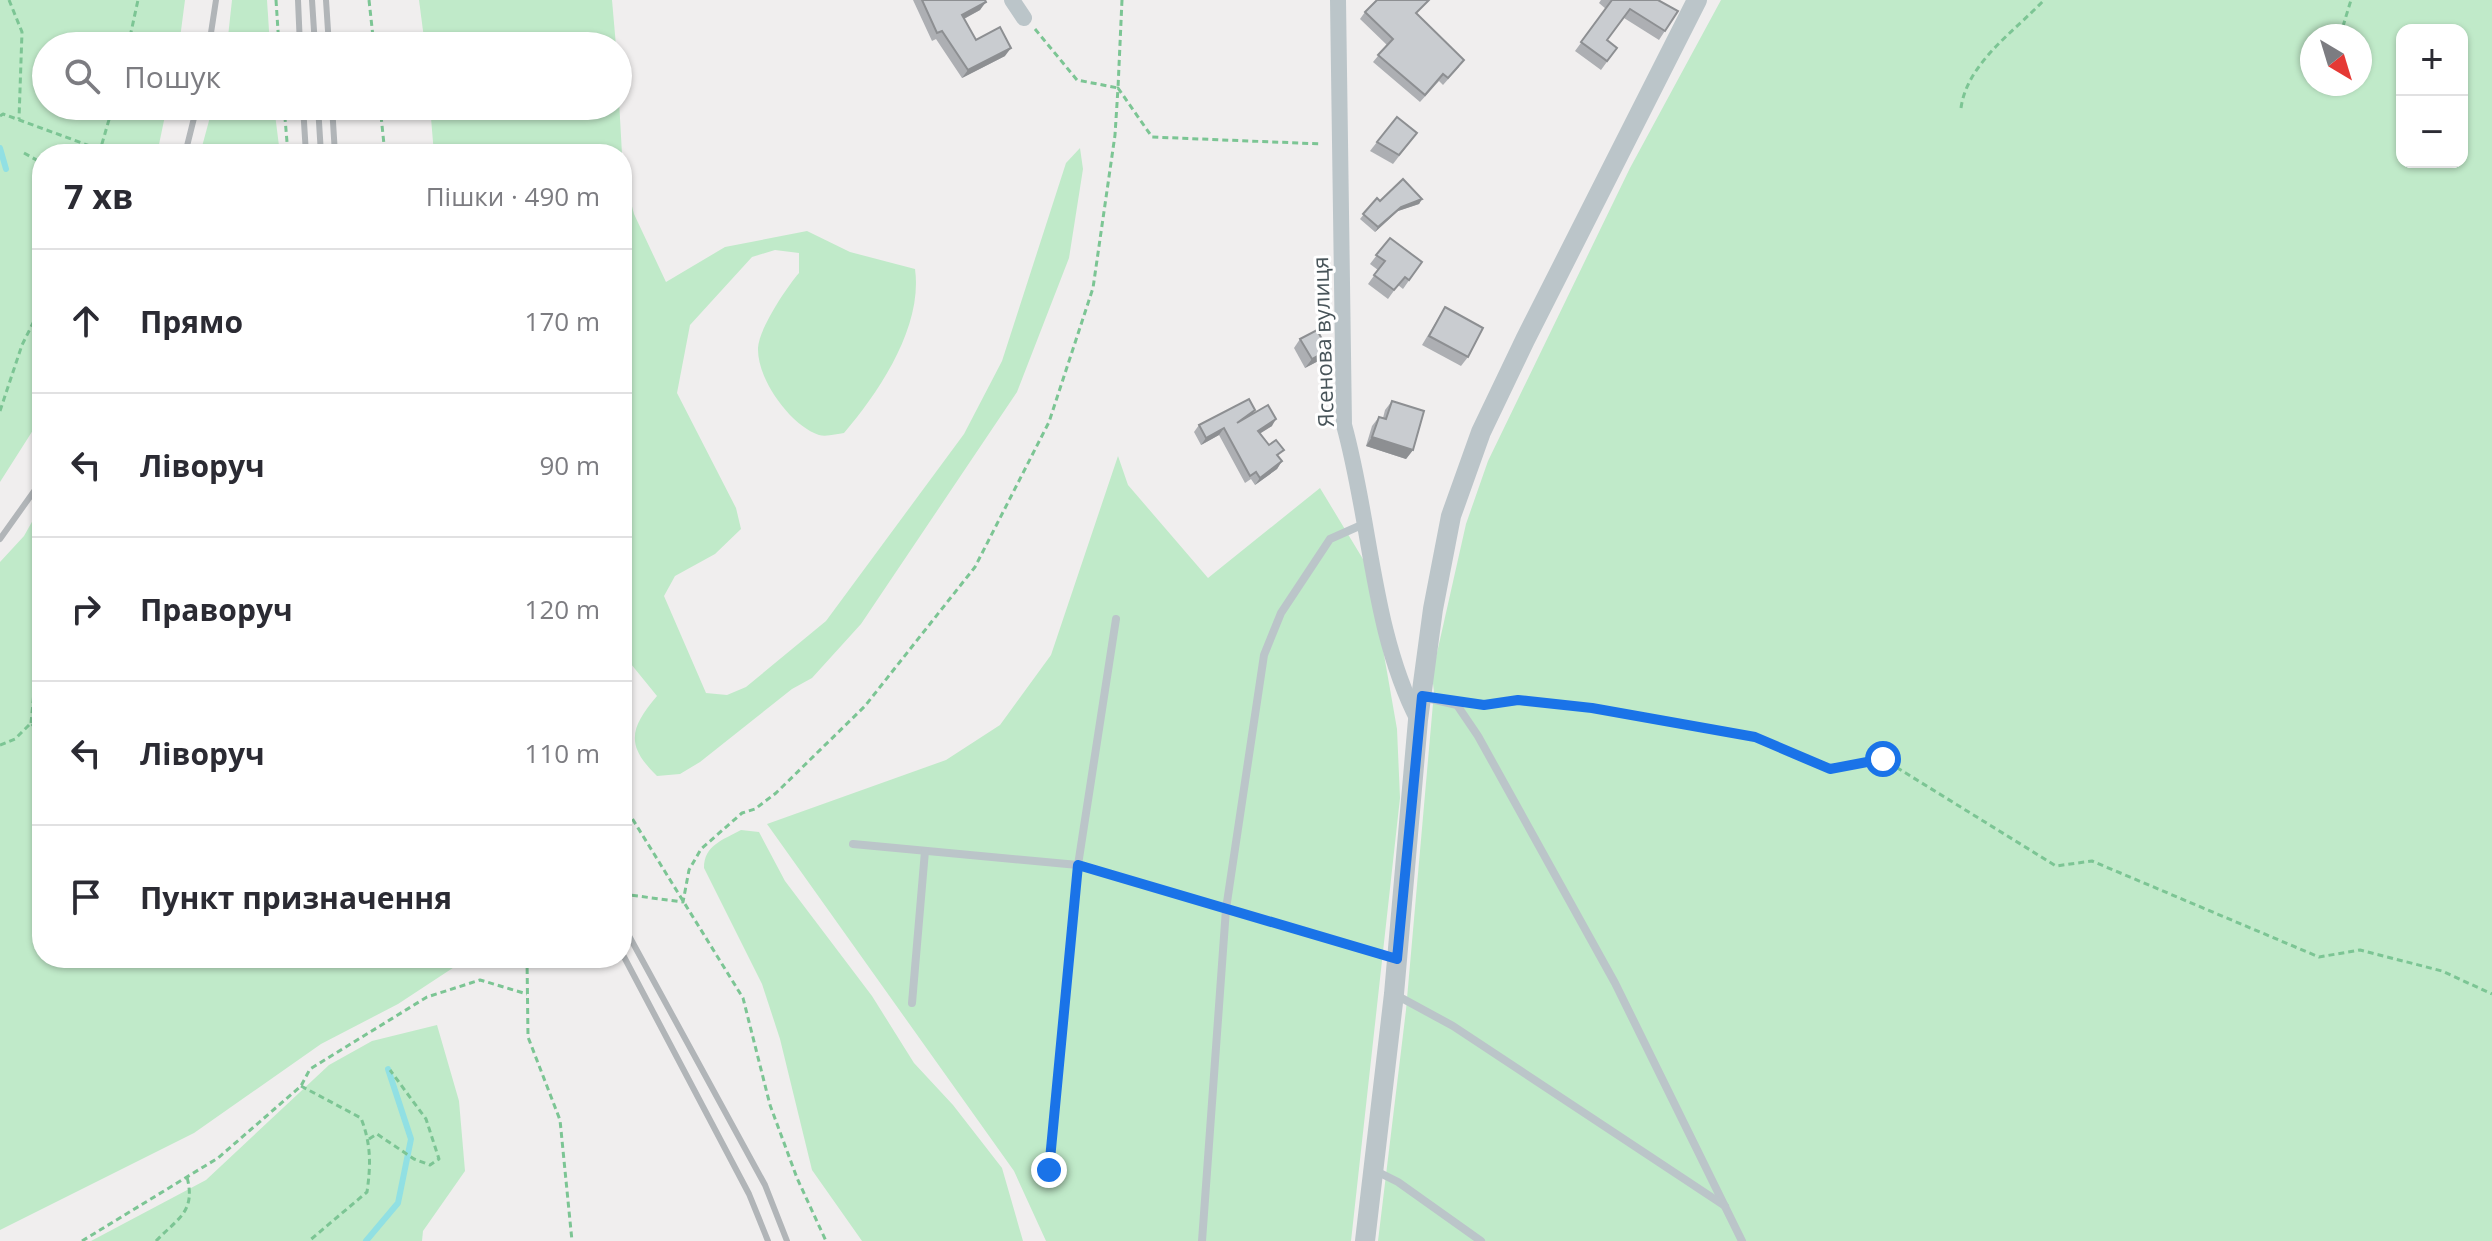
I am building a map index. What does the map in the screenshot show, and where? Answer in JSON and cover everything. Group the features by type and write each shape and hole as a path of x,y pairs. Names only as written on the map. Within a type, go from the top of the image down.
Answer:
{"street":[{"path":"1012,0 1024,18"},
{"name":"Ясенова вулиця","path":"1338,0 1337,145 1344,425 1400,684 1418,720"},
{"path":"1365,1241 1394,994 1418,720 1451,516 1481,432 1585,215 1697,0"}],"lane":[{"path":"1202,1241 1226,909 1264,655 1281,613 1330,539 1366,522"},
{"path":"1049,1170 1078,865 1116,619"},
{"path":"1422,696 1457,705 1478,736 1615,983 1742,1241"},
{"path":"853,844 1078,865 1397,959"},
{"path":"912,1003 925,851"},
{"path":"1394,994 1453,1026 1725,1206"},
{"path":"1372,1169 1398,1182 1481,1241"}],"path":[{"path":"9,0 22,32 19,119"},
{"path":"131,32 138,0"},
{"path":"276,0 278,32"},
{"path":"369,0 372,32"},
{"path":"683,902 689,870 701,849 742,813 755,809 776,793 865,706 975,567 1049,422 1093,288 1118,88 1122,0"},
{"path":"1961,108 1964,89 1980,68 2044,0"},
{"path":"2344,24 2351,0"},
{"path":"1024,18 1077,80 1118,88 1152,137 1337,145"},
{"path":"0,116 3,114 19,119 80,144"},
{"path":"102,144 109,120"},
{"path":"285,120 287,144"},
{"path":"381,120 384,144"},
{"path":"24,153 32,157"},
{"path":"0,411 17,359 32,327"},
{"path":"1445,701 1453,698 1484,705 1518,700 1592,708 1755,737 1830,769 1883,759 2056,866 2092,861 2319,957 2360,950 2442,971 2492,994"},
{"path":"0,745 15,739 31,723 32,713"},
{"path":"632,818 743,998 770,1105 797,1178 826,1241"},
{"path":"632,895 683,902"},
{"path":"527,968 528,1037 560,1120 572,1241"},
{"path":"82,1241 218,1158 301,1086 310,1069 427,997 480,980 527,994"},
{"path":"369,1139 377,1134 414,1159 430,1165 439,1159 426,1119 390,1070"},
{"path":"301,1086 361,1118 369,1139 371,1164 367,1192 309,1241"},
{"path":"156,1241 187,1210 192,1196 187,1177"}],"green space":[{"path":"0,0 185,0 181,32 32,32 32,120 164,120 159,144 32,144 32,432 0,482"},
{"path":"232,0 267,0 269,32 229,32"},
{"path":"419,0 612,0 615,32 423,32"},
{"path":"1721,0 2492,0 2492,1241 1378,1241 1406,1010 1434,692 1432,675 1466,524 1488,461 1630,168"},
{"path":"209,120 276,120 279,144 203,144"},
{"path":"431,120 620,120 621,144 433,144"},
{"path":"1080,148 1083,169 1069,258 1017,392 861,624 812,678 792,689 700,762 680,774 657,776 636,746 637,727 657,696 632,665 632,206 666,282 725,247 807,231 850,252 915,269 916,291 906,335 884,378 844,433 819,435 797,422 769,387 759,360 758,348 763,330 799,273 799,253 775,250 752,257 690,325 677,393 736,508 741,529 715,554 675,576 664,596 706,693 727,695 746,687 826,621 964,434 1002,361 1066,163"},
{"path":"1118,456 1128,485 1208,578 1320,488 1369,569 1397,729 1400,798 1351,1241 1046,1241 1014,1171 767,824 946,760 1000,725 1051,655"},
{"path":"32,522 32,968 453,968 398,1004 321,1044 194,1133 0,1230 0,562 24,536"},
{"path":"741,830 759,832 785,881 872,996 914,1063 953,1105 1002,1168 1023,1241 862,1241 812,1170 780,1039 762,984 704,868 711,849"},
{"path":"437,1025 459,1101 465,1171 423,1231 422,1241 91,1241 206,1180 329,1065 372,1041"}],"building":[{"path":"922,0 985,0 962,15 976,40 1000,27 1011,48 968,70 942,31 937,33"},
{"path":"1377,0 1429,0 1416,13 1464,60 1448,78 1443,74 1425,95 1378,55 1393,39 1365,12"},
{"path":"1612,0 1658,0 1678,11 1665,31 1630,9 1607,40 1617,48 1607,61 1581,42"},
{"path":"1397,117 1417,133 1399,155 1377,142"},
{"path":"1403,179 1422,199 1401,207 1378,227 1363,214 1377,198 1380,201"},
{"path":"1390,238 1422,262 1409,280 1405,277 1394,290 1374,275 1385,261 1376,255"},
{"path":"1445,307 1483,328 1468,357 1429,336"},
{"path":"1317,330 1328,350 1312,359 1300,339"},
{"path":"1249,399 1255,410 1237,423 1268,405 1276,419 1258,431 1269,445 1276,440 1284,450 1277,455 1282,461 1260,478 1256,472 1250,476 1224,428 1206,438 1199,425"},
{"path":"1392,401 1424,411 1413,450 1372,437 1379,417 1386,419"}],"waterway":[{"path":"0,148 6,169"},
{"path":"366,1241 398,1203 411,1139 388,1069"}],"railway":[{"path":"211,32 216,0"},
{"path":"298,0 299,32"},
{"path":"312,0 314,32"},
{"path":"326,0 328,32"},
{"path":"188,144 194,120"},
{"path":"304,120 305,144"},
{"path":"319,120 320,144"},
{"path":"333,120 334,144"},
{"path":"0,539 32,494"},
{"path":"632,941 765,1185 787,1241"},
{"path":"630,968 749,1194 768,1241"}],"route":[{"path":"1049,1170 1078,865 1397,959 1422,696 1445,701 1453,698 1484,705 1518,700 1592,708 1755,737 1830,769 1883,759"}]}
